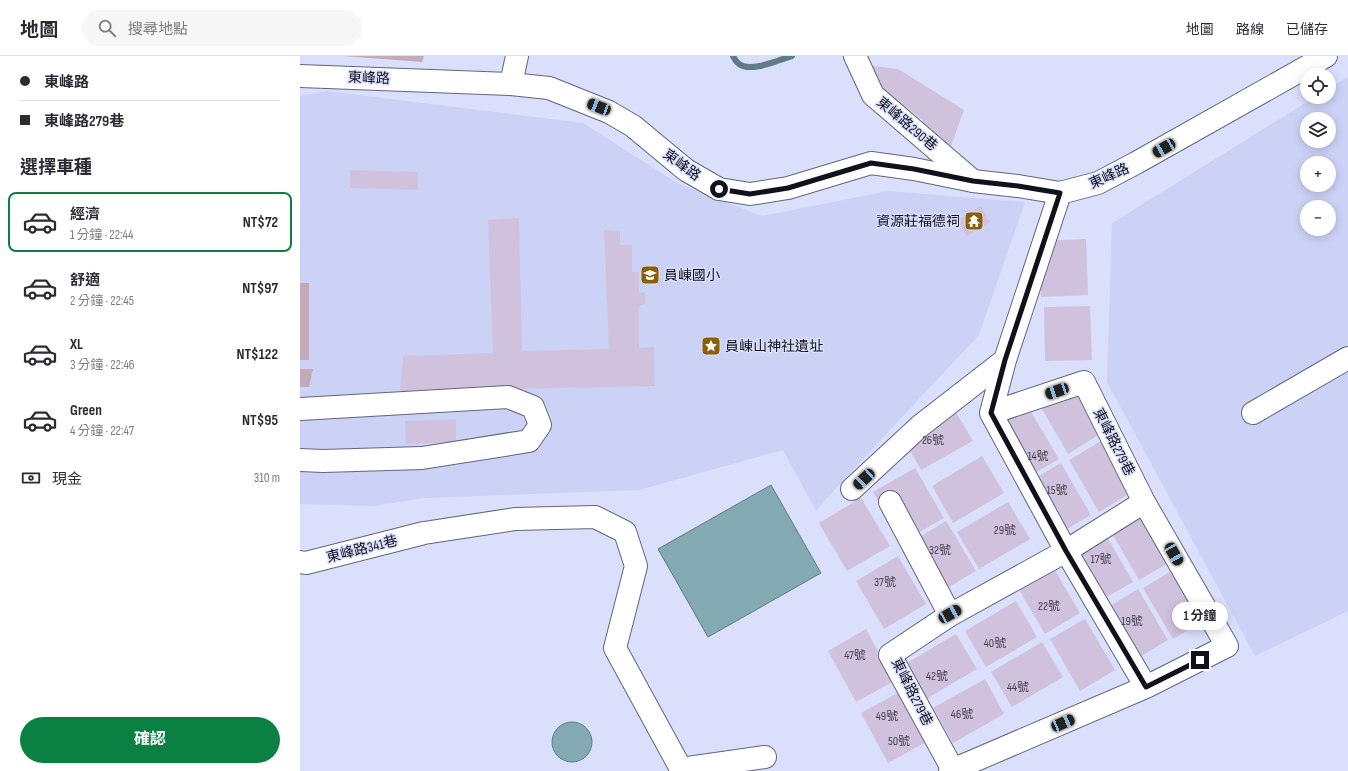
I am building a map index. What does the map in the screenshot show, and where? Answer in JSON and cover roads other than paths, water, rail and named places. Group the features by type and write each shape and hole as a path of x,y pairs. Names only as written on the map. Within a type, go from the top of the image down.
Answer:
{"main road":[{"path":"511,84 517,56"},
{"name":"東峰路290巷","path":"855,56 873,95 973,181"},
{"name":"東峰路","path":"300,76 511,84 549,88 610,112 633,126 686,170 719,189 750,194 788,188 871,163 914,169 973,181 1060,193 1098,183 1326,56"},
{"path":"1060,193 1005,360 991,413 1066,551 1146,687"},
{"path":"1253,413 1348,358"},
{"path":"852,489 920,426 1005,360"},
{"name":"東峰路279巷","path":"991,413 1084,382 1144,502 1227,646 1146,687 952,770 890,654 950,614 1066,551 1144,502"},
{"path":"300,409 508,397 533,407 540,425 529,441 422,458 323,461 300,460"},
{"path":"890,502 950,614"},
{"name":"東峰路341巷","path":"300,562 306,563 424,533 515,519 595,517 625,532 636,566 615,648 682,769 764,757"}],"waterway":[{"path":"733,56 739,64 750,67 765,65 792,56"}],"place":[{"name":"資源莊福德祠","path":"974,221"},
{"name":"員崠國小","path":"650,275"},
{"name":"員崠山神社遺址","path":"711,346"}]}
